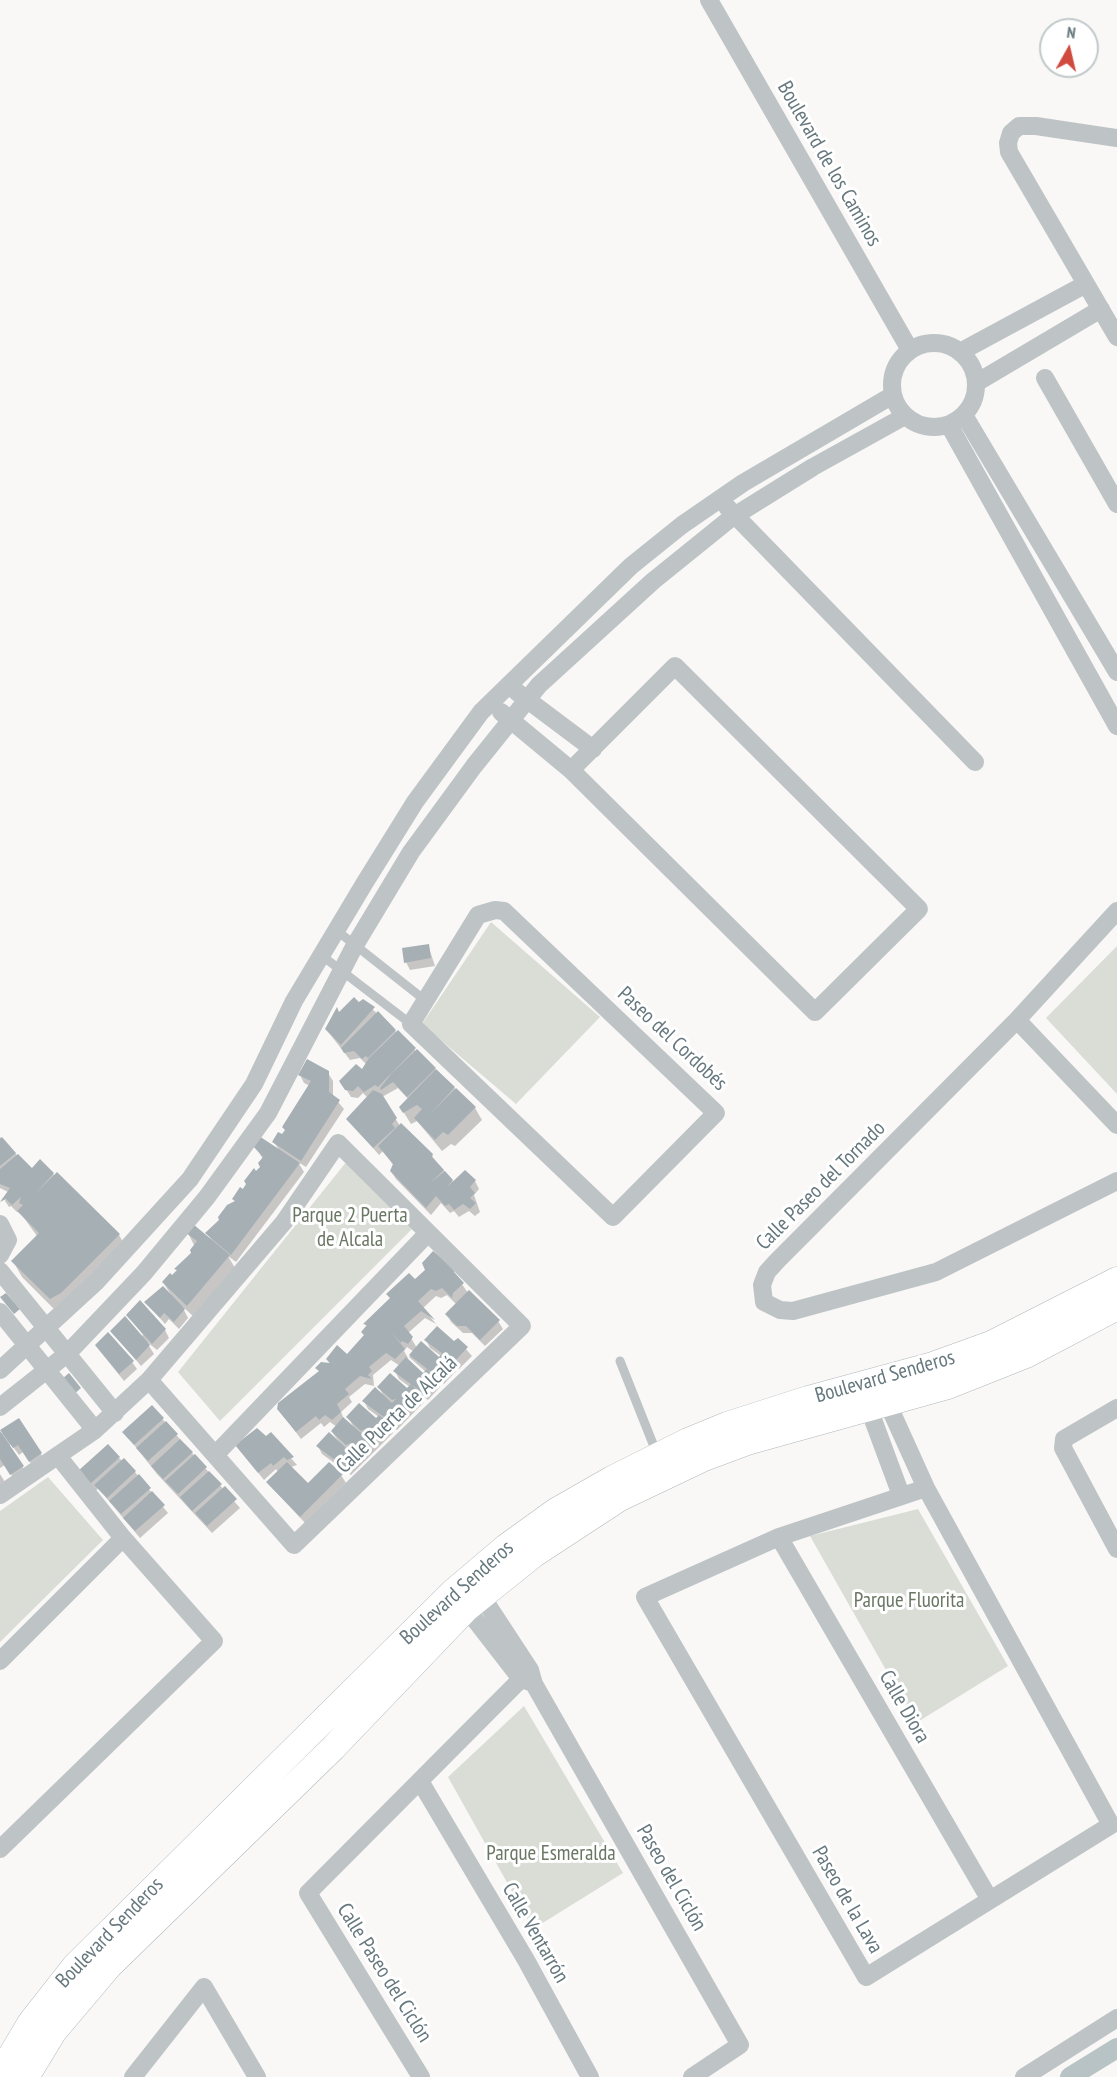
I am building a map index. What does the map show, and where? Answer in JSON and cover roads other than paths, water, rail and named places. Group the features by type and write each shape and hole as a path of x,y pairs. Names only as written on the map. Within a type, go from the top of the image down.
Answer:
{"main road":[{"name":"Boulevard Senderos","path":"874,1395 933,1365 991,1344 1117,1280"},
{"name":"Boulevard Senderos","path":"26,2077 54,2031 154,1906 467,1593 512,1557 556,1511 662,1465 726,1425 808,1399 874,1395 948,1386 1026,1355 1117,1307"},
{"name":"Boulevard Senderos","path":"0,2074 51,1995 75,1966 154,1906"}],"street":[{"name":"Boulevard de los Caminos","path":"709,0 910,350"},
{"path":"1117,138 1036,126 1018,126 1011,133 1008,143 1009,152 1117,337"},
{"path":"960,352 1086,284"},
{"path":"976,383 1101,309"},
{"path":"1011,325 1027,353"},
{"path":"927,343 945,344 960,352 972,366 976,383 974,400 957,420 928,428 909,420 896,405 893,395 891,385 896,365 910,350 927,343"},
{"path":"1045,378 1111,478 1117,504"},
{"path":"0,1370 98,1281 190,1179 254,1084 294,1001 415,802 490,703 631,566 720,499 893,395"},
{"path":"0,1407 67,1354 144,1273 179,1231 268,1113 355,945 411,852 510,719 527,700 570,655 653,581 735,516 813,467 905,416"},
{"path":"957,420 1117,672"},
{"path":"957,420 1117,726"},
{"path":"720,499 975,762"},
{"path":"490,703 571,770 815,1012 919,909 675,666 571,770"},
{"path":"507,685 593,749"},
{"name":"Calle Paseo del Tornado","path":"1117,910 1017,1020 767,1272 762,1284 764,1302 780,1310 793,1311 936,1272 1117,1181"},
{"name":"Paseo del Cordobés","path":"486,911 504,912 716,1113 613,1217 411,1024 478,915 486,911"},
{"path":"1017,1020 1117,1125"},
{"name":"Calle Puerta de Alcalá","path":"0,1495 95,1430 149,1380 284,1222 338,1143 522,1326 294,1545 149,1380"},
{"path":"0,1224 8,1240 0,1255"},
{"path":"215,1455 429,1233"},
{"path":"0,1271 115,1413"},
{"path":"0,1312 95,1430"},
{"path":"874,1395 901,1495"},
{"name":"Paseo de la Lava","path":"874,1395 926,1488 1111,1825 866,1977 645,1597 779,1537 926,1488"},
{"path":"1117,1408 1064,1439 1063,1448 1117,1549"},
{"path":"0,1849 214,1641 123,1538 58,1456"},
{"name":"Calle Diora","path":"779,1537 990,1900"},
{"path":"0,1662 123,1538"},
{"name":"Paseo del Ciclón","path":"467,1593 529,1678 740,2045 692,2077"},
{"path":"420,1781 529,1678"},
{"name":"Calle Paseo del Ciclón","path":"420,1781 308,1893 421,2077"},
{"name":"Calle Ventarrón","path":"420,1781 526,1960 590,2077"},
{"path":"133,2077 204,1988 257,2077"},
{"path":"1024,2077 1117,2018"}],"lane":[{"path":"336,930 426,1001"},
{"path":"321,955 411,1024"},
{"path":"620,1361 662,1465"}],"waterway":[{"path":"1070,2077 1117,2048"}],"park label":[{"name":"Parque 2 Puerta de Alcala","path":"350,1228"},
{"name":"Parque Fluorita","path":"909,1601"},
{"name":"Parque Esmeralda","path":"551,1854"}]}
